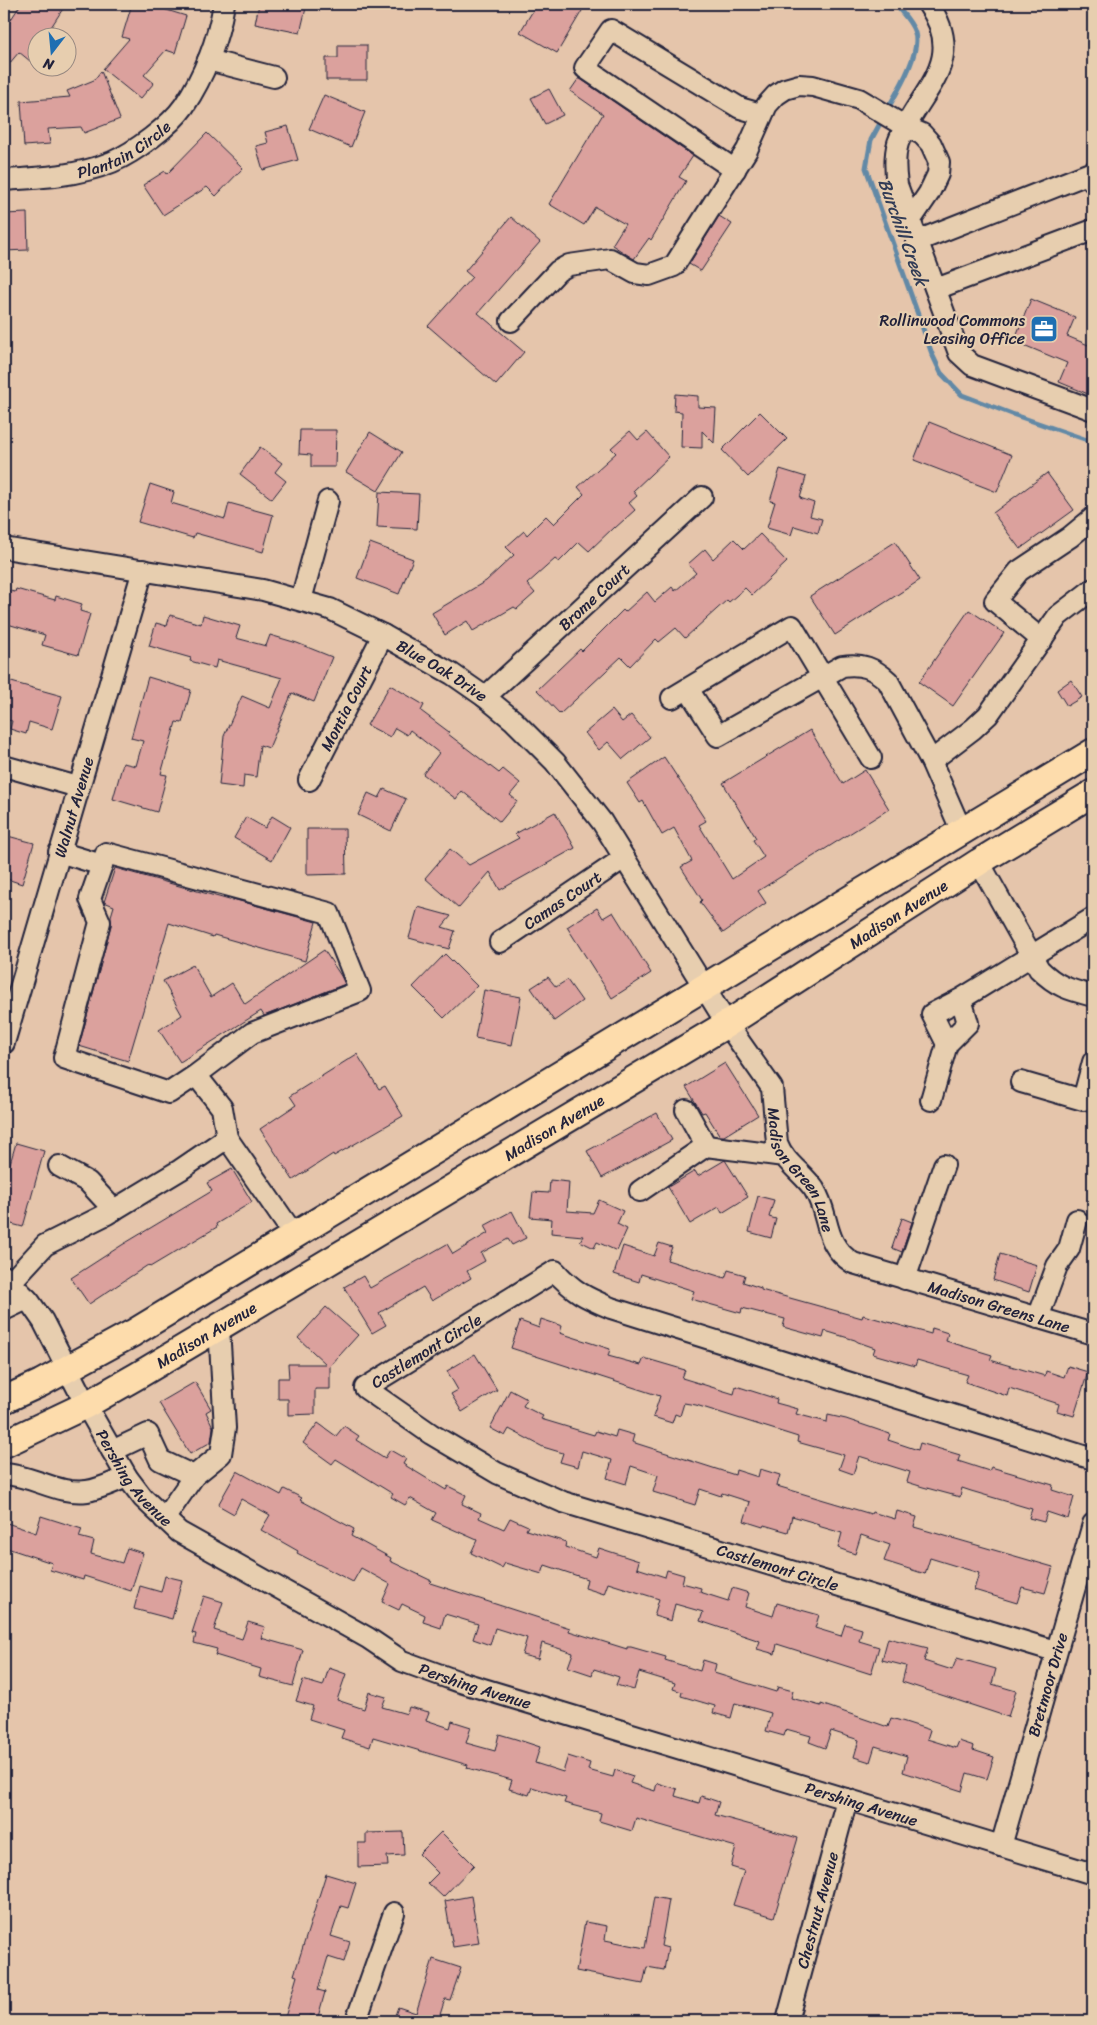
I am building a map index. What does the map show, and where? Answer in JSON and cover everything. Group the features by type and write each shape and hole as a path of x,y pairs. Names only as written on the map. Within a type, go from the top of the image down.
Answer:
{"main road":[{"path":"4,1400 133,1333 1093,752"},
{"name":"Madison Avenue","path":"4,1444 86,1405 727,1024 978,862 1093,793"}],"street":[{"name":"Plantain Circle","path":"4,180 63,176 112,162 140,145 162,128 183,107 208,60 224,4"},
{"path":"928,4 935,14 941,31 942,60 936,78 900,124 894,166 897,185 959,353 972,365 1093,410"},
{"path":"735,170 585,68 611,30 740,108 761,114"},
{"path":"208,60 274,77"},
{"path":"511,321 558,271 569,265 610,259 635,273 649,274 674,266 747,150 761,114 776,95 785,89 813,86 859,98 900,124 922,134 936,152 939,162 938,174 930,192 910,221"},
{"path":"918,241 1090,173 1093,182"},
{"path":"936,289 1093,230"},
{"name":"Brome Court","path":"485,697 702,497"},
{"path":"301,600 328,501"},
{"path":"1042,640 995,601 1019,571 1070,537 1093,518"},
{"name":"Blue Oak Drive","path":"4,548 263,590 301,600 330,609 383,635 452,674 485,697 513,720 555,762 602,822 727,1024"},
{"name":"Walnut Avenue","path":"4,1043 142,570"},
{"path":"931,762 988,715 1058,616 1093,589"},
{"path":"871,758 822,676 792,626 680,694 718,736 822,676 842,666 866,666 878,672 888,681 931,762 962,832"},
{"name":"Montia Court","path":"309,780 383,635"},
{"path":"4,766 78,787"},
{"path":"59,852 102,865"},
{"path":"106,853 329,914 360,991 252,1033 196,1075 169,1093 64,1058 100,922 90,899 106,853"},
{"name":"Camas Court","path":"500,942 624,858"},
{"path":"978,862 1039,970 1051,981 1065,989 1093,996"},
{"path":"947,1044 932,1014 961,999 1093,918"},
{"path":"931,1100 947,1044 968,1023 961,999"},
{"name":"Madison Green Lane","path":"727,1024 772,1088 777,1143 784,1156 805,1176 815,1191 824,1211 830,1237 843,1257 853,1263 905,1279"},
{"path":"1021,1082 1083,1100 1093,1062"},
{"path":"196,1075 222,1108 227,1138 294,1235"},
{"path":"686,1110 706,1146"},
{"path":"7,1279 45,1245 114,1210 180,1170 227,1138"},
{"path":"640,1192 706,1146 784,1156"},
{"path":"905,1279 944,1165"},
{"path":"59,1166 88,1182 114,1210"},
{"path":"1038,1318 1057,1266 1069,1249 1078,1220"},
{"name":"Castlemont Circle","path":"1055,1651 563,1502 497,1473 431,1434 365,1388 555,1271 570,1287 585,1297 610,1308 1093,1459"},
{"name":"Pershing Avenue","path":"7,1279 27,1299 43,1321 86,1405 127,1477 143,1498 164,1519 179,1532 368,1638 402,1660 457,1681 1093,1874"},
{"name":"Madison Greens Lane","path":"905,1279 1093,1334"},
{"path":"4,1310 27,1299"},
{"path":"164,1519 194,1476 221,1454 225,1428 219,1327"},
{"path":"112,1451 148,1434 160,1460 194,1476"},
{"path":"4,1474 60,1488 82,1491 93,1490 127,1477"},
{"name":"Bretmoor Drive","path":"1001,1846 1055,1651 1093,1524"},
{"name":"Chestnut Avenue","path":"787,2021 847,1799"},
{"path":"356,2021 394,1913"}],"building":[{"path":"21,4 66,4 50,28 28,28 28,59 19,52 4,70 4,30"},
{"path":"132,4 147,4 186,16 175,53 166,50 144,75 154,83 140,99 103,69 129,39 122,37"},
{"path":"259,4 294,4 293,6 306,8 300,33 255,24"},
{"path":"537,4 586,4 557,53 520,32"},
{"path":"338,45 367,45 367,80 326,80 326,58 338,58"},
{"path":"101,71 120,119 84,133 81,127 48,129 50,144 24,146 21,101 70,97 67,91 94,80"},
{"path":"579,78 693,156 679,177 686,181 651,240 649,238 634,259 612,245 625,224 595,207 584,225 549,204 603,114 570,91"},
{"path":"549,89 563,115 545,124 531,98"},
{"path":"324,95 365,112 351,147 309,129"},
{"path":"288,126 298,160 263,170 256,146 268,143 265,132"},
{"path":"207,133 243,168 216,196 207,187 163,215 143,185 165,171 167,174"},
{"path":"27,213 28,250 4,251 4,214"},
{"path":"719,216 732,224 701,271 689,264"},
{"path":"511,217 540,242 478,313 524,352 496,385 428,326 472,277 465,271"},
{"path":"1031,299 1075,317 1067,336 1093,347 1093,396 1059,382 1067,363 1014,341"},
{"path":"675,394 698,396 698,407 716,408 714,443 702,431 702,448 681,447 682,412 674,411"},
{"path":"760,412 787,439 748,477 722,450"},
{"path":"929,422 1012,455 997,492 914,460"},
{"path":"300,430 336,430 335,467 311,467 311,455 299,454"},
{"path":"630,431 638,440 647,432 669,457 633,491 637,496 629,503 635,510 589,551 579,542 559,562 555,559 527,584 535,593 517,609 514,607 473,631 467,621 445,635 432,613 486,581 514,555 506,547 524,531 527,535 546,516 554,524 584,494 578,487 616,453 611,448"},
{"path":"370,432 402,452 378,491 346,472"},
{"path":"260,447 282,463 275,472 286,481 272,499 240,474"},
{"path":"780,469 806,477 800,498 814,503 810,516 822,519 818,533 794,526 791,535 767,528 775,502 770,501"},
{"path":"1047,473 1074,510 1020,549 993,513"},
{"path":"150,484 174,492 171,503 225,519 229,503 273,515 263,552 195,533 193,538 138,522"},
{"path":"379,492 419,494 417,529 377,527"},
{"path":"760,534 787,562 752,595 745,588 729,602 727,600 685,638 676,628 659,642 656,639 630,666 621,657 560,714 537,690 580,649 582,651 623,610 625,612 647,592 655,602 672,587 675,591 696,573 688,564 705,549 713,559 734,539 744,549"},
{"path":"895,542 920,580 835,635 810,596"},
{"path":"370,543 413,559 399,594 357,578"},
{"path":"16,589 55,600 56,596 82,604 80,611 90,614 78,655 42,645 45,635 4,623 4,590 15,592"},
{"path":"969,610 1004,633 953,706 919,682"},
{"path":"170,615 201,624 203,615 240,626 236,638 266,646 270,635 332,657 314,702 292,693 269,748 260,745 256,777 244,775 243,788 219,785 224,736 242,696 270,708 282,678 217,660 215,668 190,661 191,658 149,646 156,623 167,626"},
{"path":"148,677 191,690 182,723 176,722 161,774 167,775 157,812 113,799 123,763 136,766 143,741 131,738"},
{"path":"4,680 62,696 52,729 29,722 26,734 10,729 12,721 4,719"},
{"path":"1071,680 1082,697 1067,706 1057,690"},
{"path":"390,685 424,705 421,711 499,773 503,769 520,783 510,795 517,801 500,822 462,791 456,799 423,774 439,753 410,730 407,735 395,728 390,737 367,725"},
{"path":"612,710 622,722 631,715 650,737 623,759 608,742 599,750 585,733"},
{"path":"810,730 843,784 865,770 889,809 758,891 766,903 723,933 700,902 702,900 681,867 692,861 674,828 662,835 643,801 640,803 627,783 664,757 706,821 699,825 732,879 764,857 753,840 756,838 723,783"},
{"path":"384,789 406,799 391,831 358,815 368,793 379,798"},
{"path":"555,812 575,848 500,890 490,872 459,908 425,878 450,849 469,865 519,838 515,834"},
{"path":"272,816 290,827 272,860 234,838 246,817 265,828"},
{"path":"307,829 345,829 346,874 307,875"},
{"path":"4,835 34,843 22,884 4,878"},
{"path":"115,868 316,922 305,961 214,935 213,937 169,923 128,1061 79,1046 111,925 114,906 104,902"},
{"path":"418,907 451,916 442,927 455,931 449,949 409,938"},
{"path":"597,908 603,918 613,912 651,973 612,998 567,927"},
{"path":"324,950 345,984 264,1016 261,1011 180,1062 159,1030 182,1015 163,981 193,965 211,997 232,983 245,1004"},
{"path":"445,954 477,986 444,1018 413,987"},
{"path":"548,977 556,987 567,980 582,1001 554,1021 531,988"},
{"path":"484,990 521,997 512,1045 475,1038"},
{"path":"357,1054 379,1089 385,1086 403,1116 334,1156 333,1154 293,1180 260,1129 296,1105 290,1096"},
{"path":"725,1063 758,1115 724,1136 720,1136 705,1112 702,1113 686,1087"},
{"path":"657,1113 672,1140 602,1178 587,1151"},
{"path":"16,1143 44,1151 23,1227 4,1222 4,1184"},
{"path":"725,1160 748,1197 722,1213 719,1207 690,1224 668,1187 695,1171 698,1176"},
{"path":"232,1169 252,1202 216,1224 217,1227 150,1267 148,1265 89,1304 71,1278 212,1191 207,1183"},
{"path":"550,1180 569,1182 567,1211 593,1213 599,1200 623,1211 617,1224 627,1229 617,1251 597,1242 594,1248 580,1241 583,1236 551,1233 552,1219 530,1217 533,1192 549,1193"},
{"path":"758,1196 774,1200 769,1217 776,1219 771,1238 749,1232"},
{"path":"512,1211 526,1238 512,1245 508,1239 481,1253 485,1261 467,1271 471,1278 432,1301 423,1287 379,1313 386,1325 372,1333 344,1287 363,1276 370,1288 447,1244 453,1254 488,1233 484,1226"},
{"path":"902,1218 912,1222 902,1252 892,1248"},
{"path":"659,1243 672,1247 667,1260 725,1278 728,1270 745,1275 743,1282 761,1288 761,1290 862,1318 863,1315 931,1334 932,1328 948,1333 946,1341 992,1355 990,1360 1045,1376 1046,1371 1064,1377 1068,1366 1088,1372 1074,1416 1057,1411 1059,1404 1009,1388 1007,1396 965,1382 968,1375 917,1360 915,1366 873,1354 875,1348 855,1340 825,1331 823,1338 783,1327 785,1319 742,1308 741,1313 691,1299 694,1291 641,1274 639,1282 614,1274 623,1246 654,1256"},
{"path":"1000,1254 1037,1265 1029,1292 993,1280"},
{"path":"326,1307 358,1335 330,1366 330,1389 315,1389 315,1414 288,1415 288,1399 278,1399 278,1378 289,1378 288,1364 326,1364 298,1338"},
{"path":"541,1319 562,1326 560,1333 610,1349 608,1356 641,1365 644,1358 685,1370 682,1378 734,1394 736,1386 777,1399 776,1403 798,1409 796,1414 827,1422 828,1415 846,1419 890,1434 888,1440 918,1450 920,1443 960,1455 958,1461 989,1471 991,1467 1053,1485 1052,1490 1074,1497 1068,1519 1047,1512 1044,1522 1029,1518 1032,1509 962,1488 960,1497 923,1487 907,1482 910,1472 859,1456 853,1474 839,1469 844,1455 797,1442 798,1437 696,1405 684,1403 680,1416 675,1414 672,1423 653,1417 660,1396 511,1348 520,1321 539,1328"},
{"path":"475,1354 497,1390 462,1412 451,1394 458,1390 447,1371"},
{"path":"195,1382 211,1409 206,1412 213,1427 211,1442 190,1454 159,1403"},
{"path":"510,1390 527,1399 523,1406 543,1416 541,1419 594,1435 596,1431 615,1437 617,1430 634,1435 632,1442 735,1475 736,1470 758,1477 760,1469 780,1475 777,1486 871,1514 872,1512 895,1519 897,1511 917,1517 914,1527 1053,1567 1045,1593 1022,1587 1017,1603 974,1590 979,1573 930,1558 925,1574 884,1561 890,1545 861,1535 855,1554 838,1548 842,1533 818,1526 819,1524 792,1516 788,1532 744,1521 750,1502 722,1493 721,1496 700,1489 695,1505 653,1492 658,1475 631,1466 626,1484 607,1478 612,1460 582,1451 578,1467 560,1462 563,1453 543,1447 509,1429 505,1436 490,1428"},
{"path":"318,1423 336,1436 344,1426 359,1436 356,1440 385,1458 390,1450 406,1459 403,1464 446,1490 448,1486 466,1495 462,1504 481,1513 479,1518 504,1529 510,1518 528,1526 526,1530 566,1542 565,1547 596,1557 599,1548 639,1561 637,1568 665,1577 667,1570 684,1575 682,1583 701,1588 700,1592 728,1601 732,1588 749,1593 745,1607 773,1616 777,1603 819,1615 815,1628 841,1636 845,1624 862,1629 859,1641 879,1647 871,1674 777,1644 775,1654 757,1649 760,1641 700,1621 703,1612 675,1604 671,1621 654,1616 659,1599 608,1583 604,1594 585,1588 587,1579 545,1565 542,1574 505,1563 502,1568 471,1553 477,1540 432,1520 436,1513 410,1498 405,1505 391,1497 393,1494 336,1459 332,1464 303,1443"},
{"path":"237,1471 281,1495 284,1489 302,1498 300,1500 354,1529 351,1536 391,1558 390,1561 432,1581 430,1583 570,1628 569,1631 627,1649 627,1647 631,1647 666,1657 665,1660 700,1671 703,1660 716,1664 714,1673 776,1692 778,1687 793,1691 791,1698 821,1706 821,1704 888,1727 891,1718 930,1730 927,1739 956,1748 959,1741 974,1746 973,1750 994,1757 987,1779 967,1773 962,1791 903,1772 907,1756 875,1746 870,1762 854,1757 859,1740 831,1731 825,1748 809,1742 811,1736 786,1729 784,1736 766,1731 771,1713 735,1703 731,1718 713,1713 715,1706 681,1696 682,1692 673,1689 675,1683 639,1672 634,1690 616,1685 619,1677 594,1669 592,1675 568,1667 573,1653 542,1643 538,1659 522,1655 527,1638 495,1628 490,1645 473,1639 478,1624 445,1614 441,1628 423,1622 425,1615 402,1604 399,1610 382,1602 390,1584 361,1568 353,1582 297,1553 298,1551 261,1530 270,1515 241,1499 234,1514 218,1505"},
{"path":"41,1516 82,1529 79,1537 94,1541 91,1554 122,1563 127,1548 143,1553 131,1591 84,1576 83,1580 50,1570 52,1563 4,1547 4,1522 36,1533"},
{"path":"165,1576 182,1580 172,1619 134,1609 140,1586 161,1592"},
{"path":"204,1596 223,1602 214,1630 242,1639 248,1622 265,1627 261,1638 303,1650 293,1686 259,1677 261,1669 215,1655 217,1649 194,1643 196,1634 192,1633"},
{"path":"888,1638 928,1648 924,1661 952,1670 957,1658 996,1669 992,1684 1016,1691 1008,1717 902,1682 906,1666 882,1660"},
{"path":"329,1668 346,1674 337,1700 364,1709 369,1692 386,1697 382,1707 407,1714 409,1707 429,1712 426,1720 450,1728 452,1721 471,1727 466,1743 495,1751 499,1734 540,1747 535,1763 563,1772 568,1756 590,1763 588,1770 613,1777 615,1770 633,1776 630,1783 655,1791 657,1783 677,1789 675,1796 699,1803 701,1796 719,1802 715,1815 798,1838 774,1917 733,1905 744,1871 731,1867 736,1847 636,1818 632,1831 599,1821 601,1813 564,1803 566,1798 532,1787 529,1795 509,1789 512,1780 467,1768 468,1765 373,1737 370,1747 341,1738 344,1730 309,1719 313,1706 296,1701 303,1680 323,1686"},
{"path":"403,1832 404,1855 387,1856 388,1866 358,1867 358,1843 366,1843 366,1833"},
{"path":"441,1832 474,1865 443,1897 428,1883 438,1873 419,1854"},
{"path":"326,1874 356,1883 348,1908 341,1906 331,1936 350,1942 344,1962 328,1957 318,1990 325,1992 318,2017 310,2015 308,2021 284,2021 297,1976 294,1975"},
{"path":"471,1896 479,1943 453,1947 445,1901"},
{"path":"654,1897 669,1900 661,1946 668,1948 664,1970 647,1967 643,1984 576,1971 585,1922 607,1926 605,1940 645,1948"},
{"path":"433,1959 461,1968 450,2000 445,1999 438,2021 393,2021 398,2007 416,2013"}],"waterway":[{"name":"Burchill Creek","path":"887,110 907,73 915,51 916,42 912,25 895,4"},
{"name":"Burchill Creek","path":"883,118 871,140 866,168 932,354 941,373 962,395 1093,442"}],"place":[{"name":"Rollinwood Commons Leasing Office","path":"1044,329"}]}
